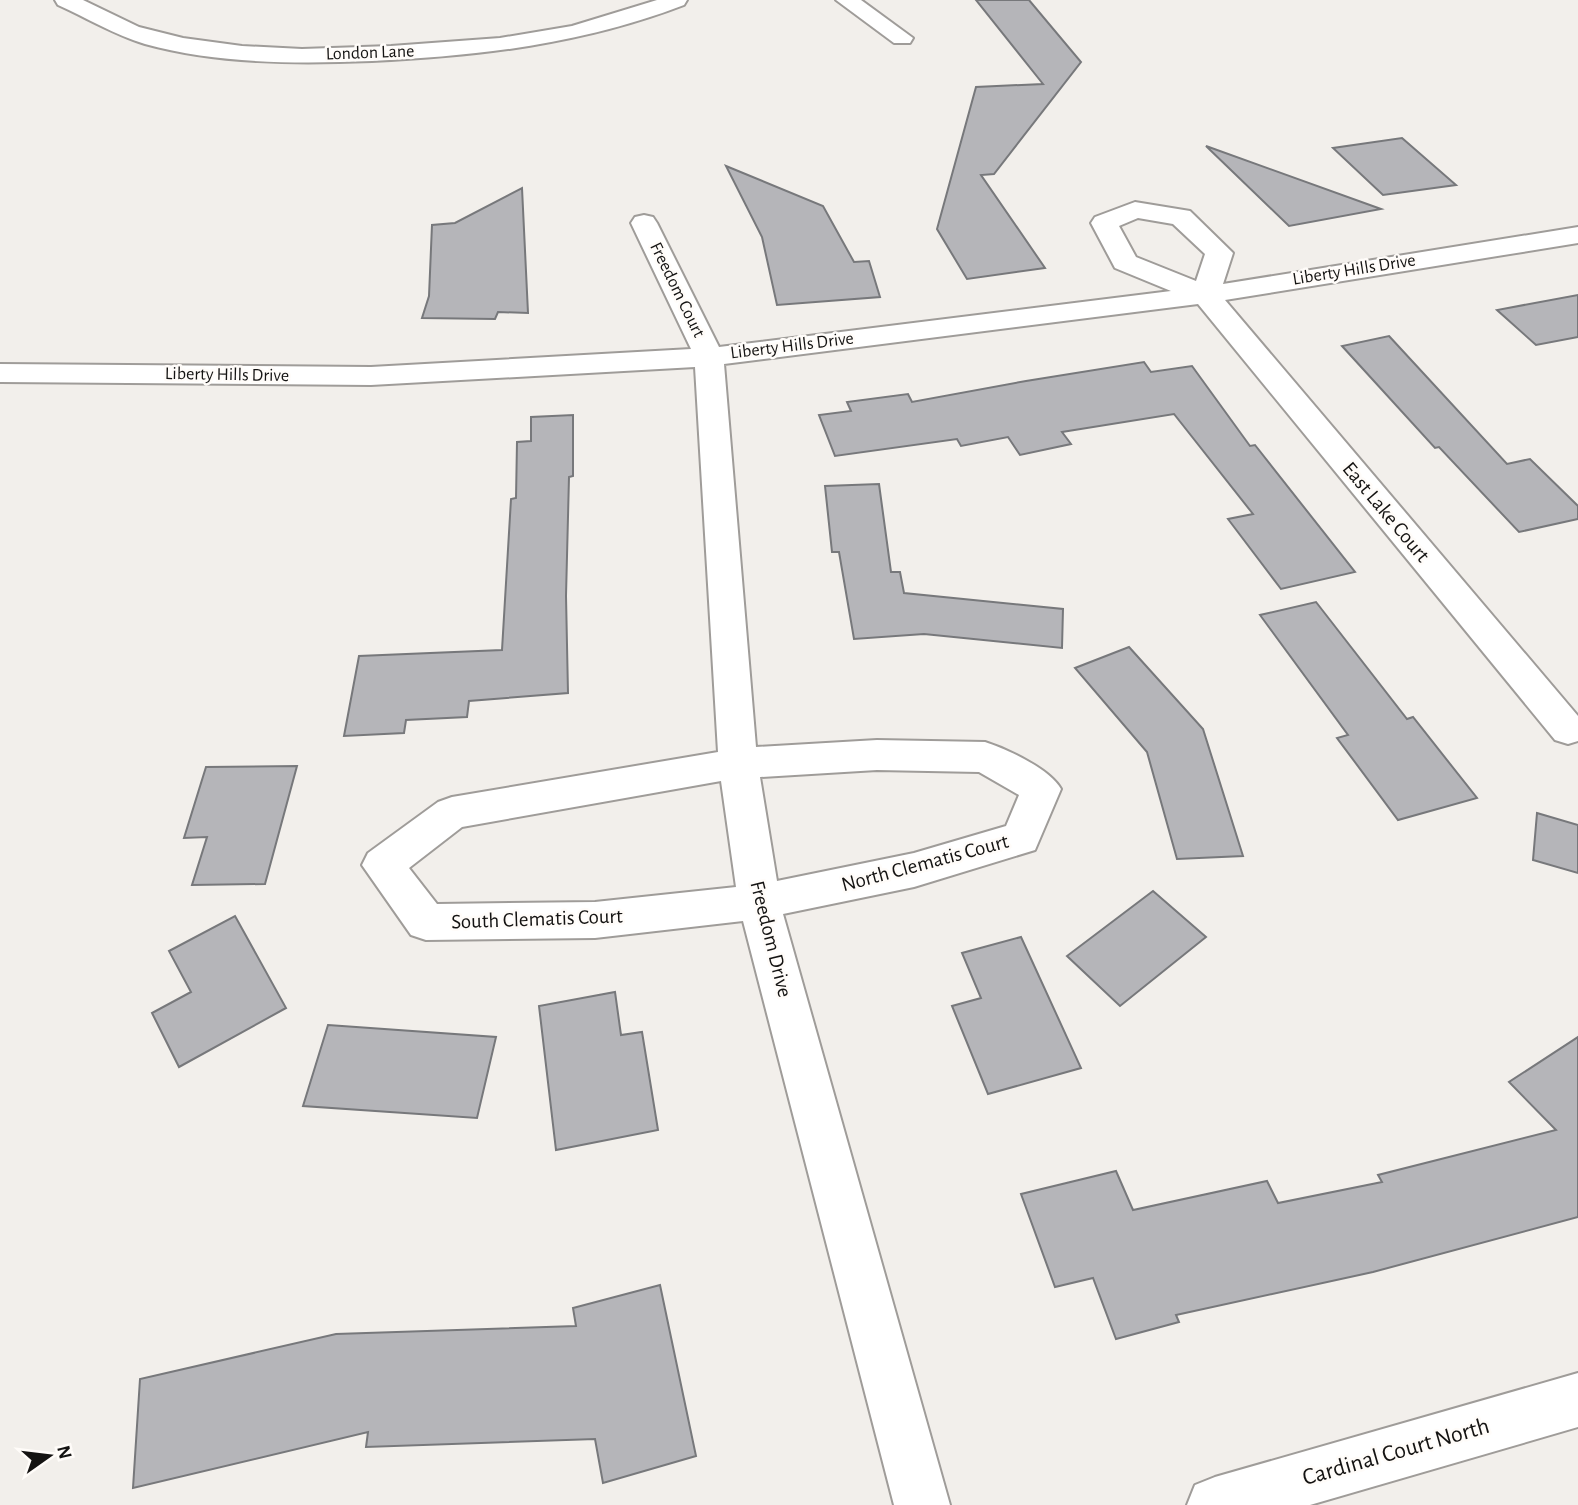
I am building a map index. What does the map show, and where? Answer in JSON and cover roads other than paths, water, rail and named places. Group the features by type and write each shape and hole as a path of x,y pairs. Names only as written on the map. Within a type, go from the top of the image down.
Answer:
{"street":[{"name":"London Lane","path":"66,0 149,38 189,47 338,56 499,46 561,37 616,23 676,0"},
{"path":"847,0 902,38"},
{"name":"Freedom Court","path":"644,223 709,357"},
{"name":"Liberty Hills Drive","path":"0,373 371,376 709,357 1205,295 1578,235"},
{"name":"East Lake Court","path":"1205,295 1568,730"},
{"name":"Freedom Drive","path":"709,357 738,763 759,902 922,1505"},
{"name":"North Clematis Court","path":"738,763 877,755 985,757 1041,789 1021,838 914,870 759,902"},
{"name":"South Clematis Court","path":"738,763 452,813 383,865 426,922 595,920 759,902"},
{"name":"Cardinal Court North","path":"1215,1505 1578,1400"}]}
